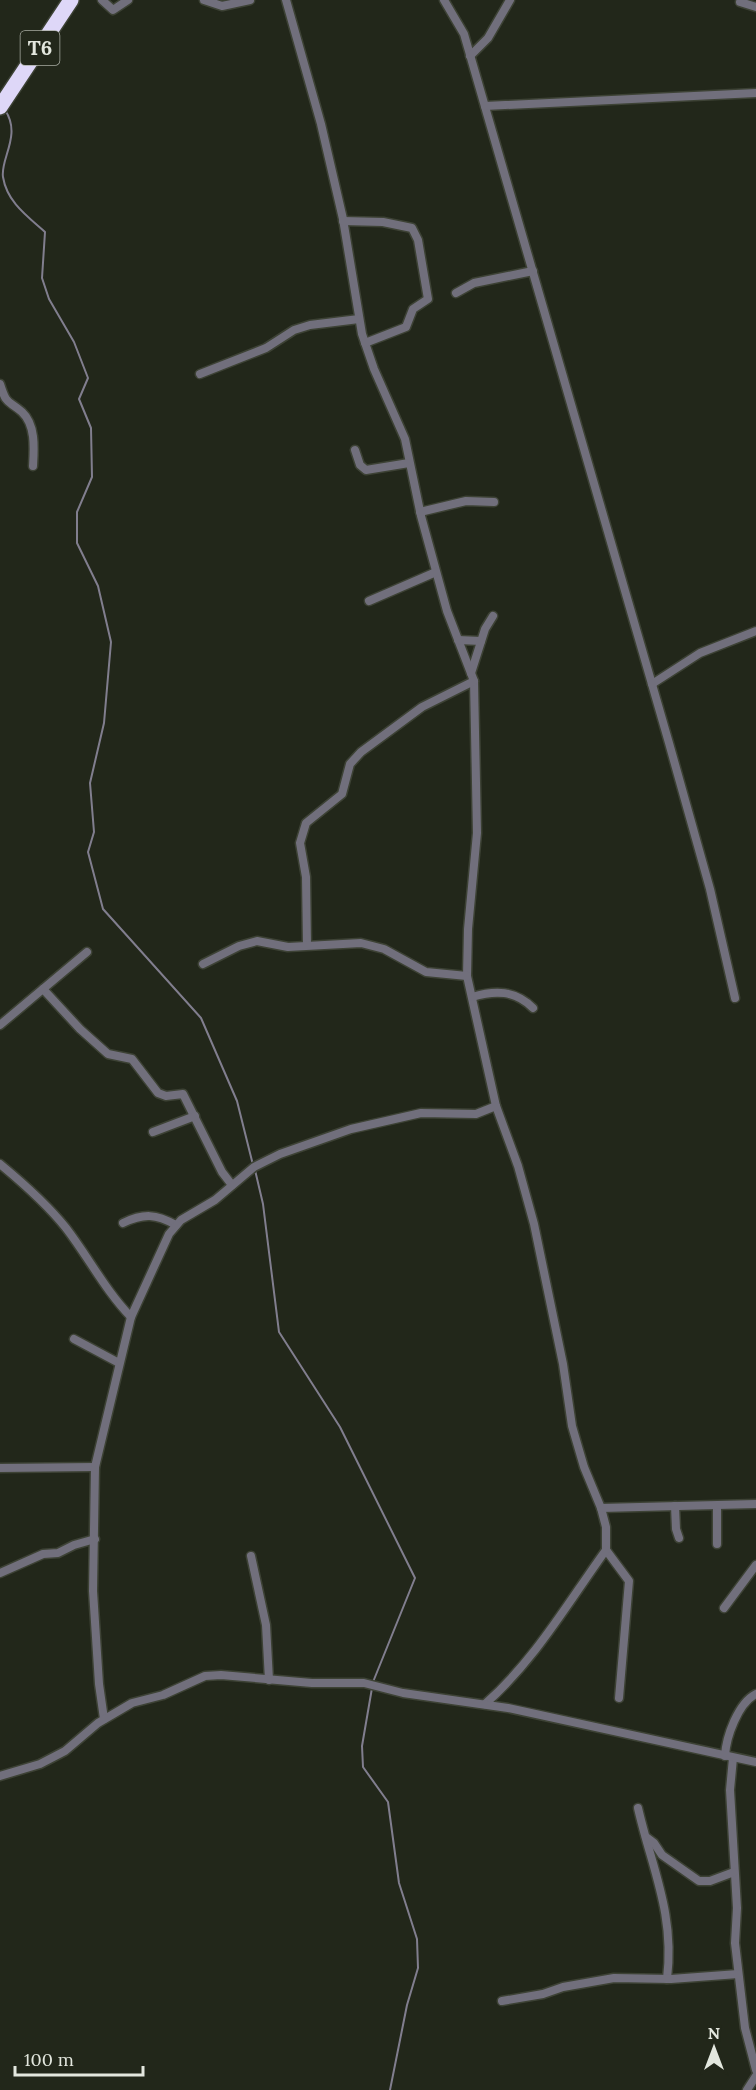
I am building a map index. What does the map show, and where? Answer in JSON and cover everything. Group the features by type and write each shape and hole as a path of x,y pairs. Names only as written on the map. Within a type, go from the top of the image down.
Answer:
{"highway":[{"name":"T6","path":"4,101 71,0"}],"street":[{"path":"102,0 113,10 128,0"},
{"path":"204,0 222,6 250,0"},
{"path":"286,0 321,124 343,221 365,343 405,439 420,512 436,572 458,640 473,677"},
{"path":"444,0 460,24 534,271 710,889 735,998"},
{"path":"470,56 488,38 510,0"},
{"path":"740,2 756,7"},
{"path":"485,106 756,93"},
{"path":"343,221 405,225 416,233 422,257 428,299 413,309 406,327 365,343"},
{"path":"456,293 474,283 534,271"},
{"path":"200,374 266,348 294,330 310,325 360,319"},
{"path":"0,384 6,403 24,414 31,427 33,466"},
{"path":"355,450 360,465 366,470 409,462"},
{"path":"420,512 466,501 494,502"},
{"path":"369,601 436,572"},
{"path":"484,1704 523,1666 549,1635 606,1550 606,1527 601,1508 584,1467 572,1426 563,1364 534,1224 518,1166 496,1106 467,976 467,948 477,833 473,677 481,641 493,616"},
{"path":"652,684 700,653 756,632"},
{"path":"458,640 481,641"},
{"path":"307,945 306,877 300,843 306,823 342,794 350,764 362,752 422,707 473,677"},
{"path":"203,964 239,946 257,941 288,947 361,943 384,949 426,972 467,976"},
{"path":"0,1025 87,952"},
{"path":"44,988 80,1029 108,1054 132,1059 158,1093 166,1096 183,1094 222,1172 232,1185"},
{"path":"472,997 492,991 521,998 533,1008"},
{"path":"104,1719 99,1684 93,1591 95,1467 131,1317 162,1248 176,1225 214,1200 254,1167 280,1154 351,1129 425,1112 476,1114 496,1106"},
{"path":"153,1132 195,1116"},
{"path":"0,1164 28,1187 65,1228 116,1301 131,1317"},
{"path":"123,1223 135,1217 151,1215 176,1225"},
{"path":"74,1339 119,1363"},
{"path":"0,1468 95,1467"},
{"path":"601,1508 756,1504"},
{"path":"675,1506 676,1529 680,1538"},
{"path":"717,1506 717,1544"},
{"path":"0,1573 43,1554 58,1553 74,1545 95,1539"},
{"path":"606,1550 629,1581 619,1698"},
{"path":"251,1556 266,1625 269,1680"},
{"path":"723,1608 756,1565"},
{"path":"0,1776 40,1764 65,1751 104,1719 132,1703 163,1695 206,1676 364,1683 380,1688 484,1704 756,1762"},
{"path":"756,1694 747,1700 728,1737 738,1974 745,2028 756,2070"},
{"path":"638,1808 668,1918 670,1951 668,1979"},
{"path":"646,1837 654,1842 662,1855 699,1881 710,1881 734,1872"},
{"path":"502,2001 614,1978 668,1979 738,1974"},
{"path":"747,2090 756,2076"}],"waterway":[{"path":"5,110 10,119 11,128 3,170 5,186 19,208 45,232 42,278 49,299 74,342 88,378 79,399 91,428 92,477 77,512 77,543 98,586 111,642 104,723 90,783 94,832 88,852 103,909 201,1018 237,1101 253,1165"},
{"path":"255,1170 263,1204 279,1332 340,1427 415,1578 373,1682"},
{"path":"372,1688 362,1746 363,1767 388,1802 399,1883 417,1939 418,1968 407,2005 390,2090"}]}
